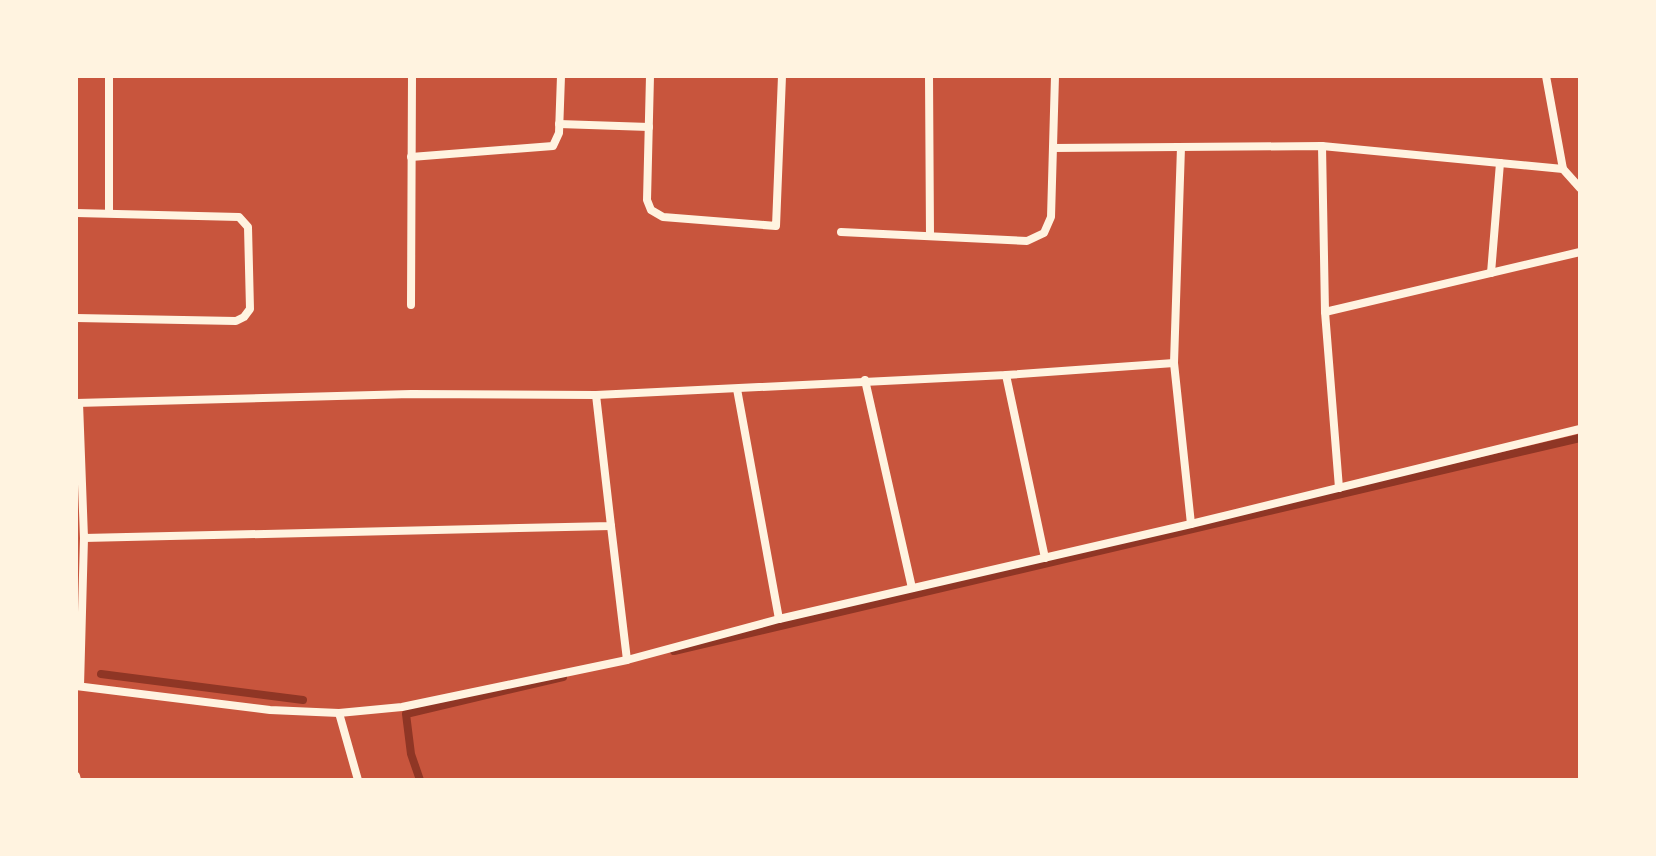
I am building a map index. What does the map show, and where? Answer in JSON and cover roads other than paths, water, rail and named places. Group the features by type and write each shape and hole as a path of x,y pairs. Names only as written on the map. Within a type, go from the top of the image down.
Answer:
{"street":[{"path":"109,76 109,213"},
{"path":"411,305 412,76"},
{"path":"411,157 550,147 558,138 561,76"},
{"path":"650,76 647,200 655,214 776,226 782,76"},
{"path":"929,76 930,236"},
{"path":"841,232 1027,241 1044,233 1051,217 1055,76"},
{"path":"1546,76 1563,169 1580,188"},
{"path":"559,124 649,127"},
{"path":"1053,148 1322,146 1563,169"},
{"path":"1322,146 1325,312 1339,488"},
{"path":"1181,147 1174,363 1191,524"},
{"path":"1491,273 1500,163"},
{"path":"76,213 233,216 244,220 248,227 250,309 244,317 234,321 76,318"},
{"path":"1325,312 1580,252"},
{"path":"1174,363 1006,375 596,395 411,394 77,403 84,538 78,686 270,710 339,713 402,707 627,660 779,619 1191,524 1580,429"},
{"path":"1006,375 1045,558"},
{"path":"865,380 912,588"},
{"path":"737,389 779,619"},
{"path":"596,395 627,660"},
{"path":"84,538 611,526"},
{"path":"339,713 358,780"}],"waterway":[{"path":"674,651 1580,438"},
{"path":"101,674 303,700"},
{"path":"420,780 411,754 406,714 563,677"}]}
